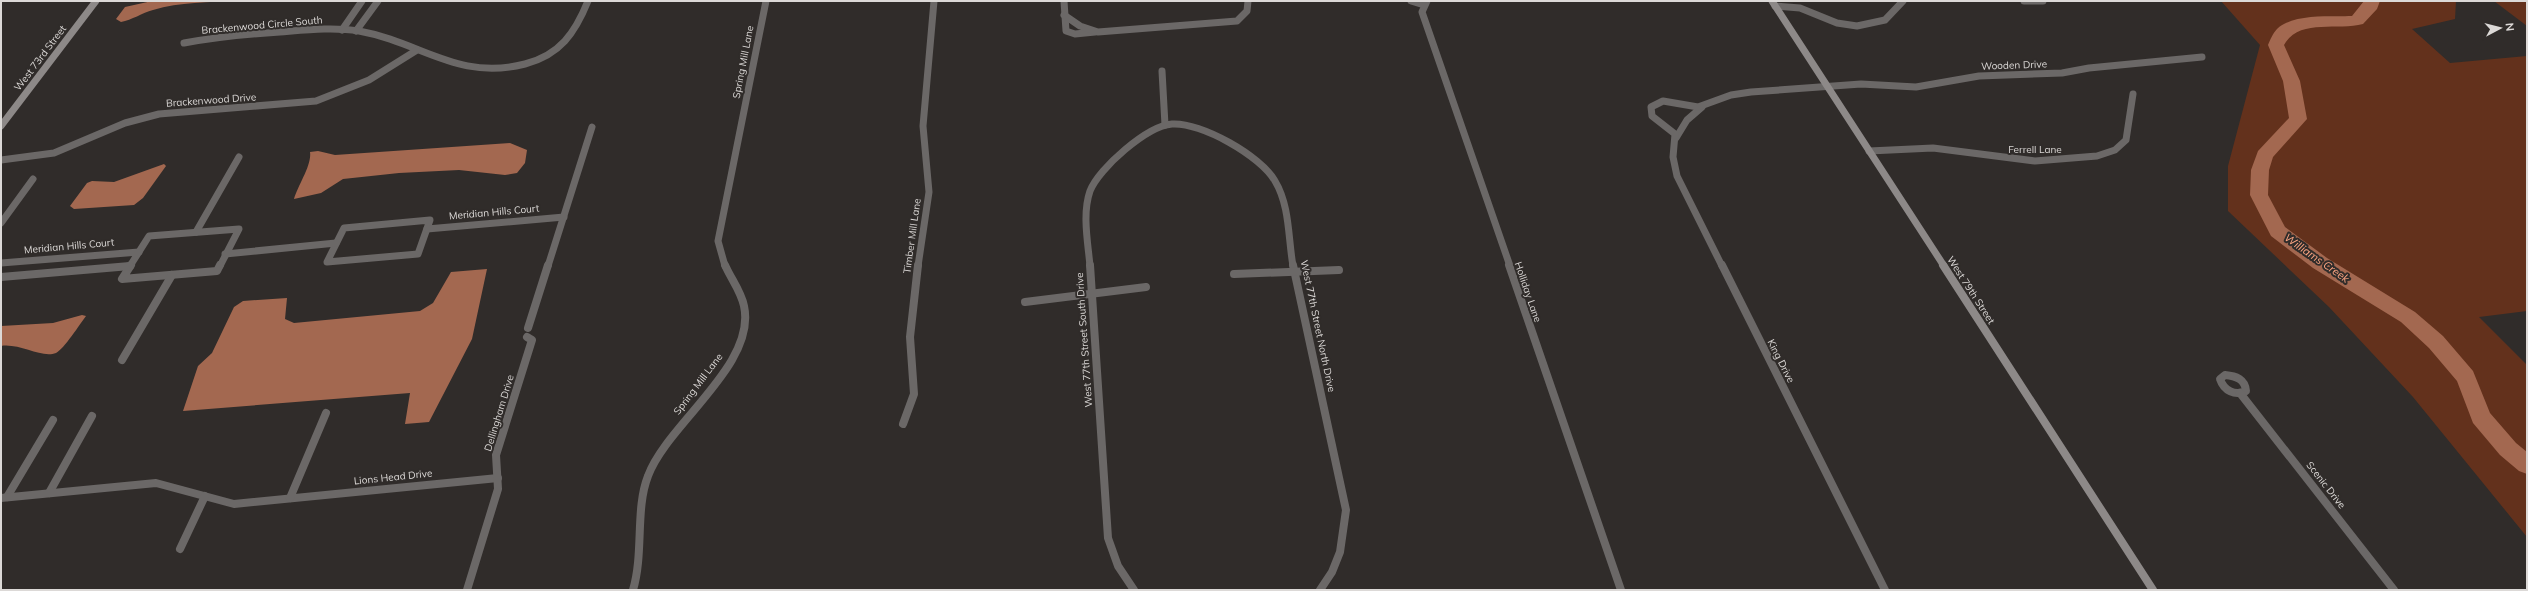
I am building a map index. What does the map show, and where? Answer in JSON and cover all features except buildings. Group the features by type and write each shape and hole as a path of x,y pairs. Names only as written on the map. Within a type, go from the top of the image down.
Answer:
{"main road":[{"name":"West 73rd Street","path":"1,126 96,1"},
{"name":"West 79th Street","path":"1773,4 2153,590"}],"street":[{"path":"342,30 362,1"},
{"path":"356,31 371,14 378,1"},
{"name":"Brackenwood Circle South","path":"184,43 219,36 342,30 356,31 417,50 466,68 483,70 525,64 552,53 571,39 577,31 588,1"},
{"name":"Spring Mill Lane","path":"633,590 641,566 645,489 648,473 661,450 729,364 742,334 745,320 743,299 722,264 718,241 766,1"},
{"name":"Timber Mill Lane","path":"903,424 914,394 910,337 911,315 929,192 922,126 934,1"},
{"path":"1064,1 1066,31 1070,34 1236,21 1247,11 1248,1"},
{"path":"1411,1 1425,3"},
{"path":"1773,4 1800,8 1844,25 1860,26 1887,18 1902,1"},
{"path":"2024,1 2043,1"},
{"name":"Holliday Lane","path":"1425,3 1422,11 1424,20 1620,590"},
{"path":"1064,15 1080,26 1098,32"},
{"name":"Brackenwood Drive","path":"1,160 54,153 125,123 158,114 292,104 330,97 368,82 417,50"},
{"name":"Wooden Drive","path":"1827,86 1868,84 1916,87 1979,76 2031,72 2062,73 2089,68 2202,57"},
{"path":"1162,71 1169,124"},
{"name":"King Drive","path":"1676,138 1670,128 1652,116 1652,106 1666,101 1692,107 1703,106 1739,94 1827,86"},
{"name":"Ferrell Lane","path":"1869,151 1933,148 2035,161 2097,156 2115,150 2126,140 2133,94"},
{"name":"King Drive","path":"1703,106 1687,120 1676,138 1673,157 1677,176 1885,590"},
{"name":"West 77th Street North Drive","path":"1169,124 1188,126 1216,136 1260,163 1271,173 1280,192 1294,272 1346,510 1346,528 1341,550 1320,590"},
{"name":"West 77th Street South Drive","path":"1134,590 1119,571 1112,556 1108,538 1086,206 1091,189 1105,170 1150,132 1169,124"},
{"path":"564,217 592,127"},
{"path":"196,232 239,157"},
{"path":"1,223 33,179"},
{"name":"Meridian Hills Court","path":"427,229 564,217"},
{"name":"Dellingham Drive","path":"467,590 498,489 496,455 532,340 528,332 564,217"},
{"path":"430,220 418,254 327,262 336,243 344,228 430,220"},
{"path":"239,229 217,271 122,279 139,252 149,236 239,229"},
{"path":"225,254 336,243"},
{"name":"Meridian Hills Court","path":"1,263 139,252"},
{"path":"1,277 130,266"},
{"path":"1234,274 1339,270"},
{"path":"122,360 172,275"},
{"path":"1025,302 1146,287"},
{"name":"Scenic Drive","path":"2240,393 2394,590"},
{"path":"290,498 326,413"},
{"path":"49,493 92,416"},
{"name":"Lions Head Drive","path":"4,498 53,420"},
{"name":"Lions Head Drive","path":"4,498 156,483 234,504 498,478"},
{"path":"180,549 204,496"}],"shaded area":[{"path":"152,1 237,1 174,5 149,11 121,22 116,19 125,7"},
{"path":"2221,1 2456,1 2455,19 2412,29 2450,63 2527,56 2527,311 2479,317 2527,365 2527,537 2413,397 2329,307 2228,211 2228,166 2260,45"},
{"path":"2494,1 2527,1 2527,26"},
{"path":"510,143 527,150 525,163 517,173 505,175 459,170 399,173 343,179 321,193 294,199 307,169 310,152 318,151 335,155"},
{"path":"164,164 166,166 143,198 134,205 74,209 70,206 87,183 92,181 114,182"},
{"path":"487,269 472,339 429,422 405,424 410,393 183,411 198,366 212,353 234,307 243,301 287,298 285,319 294,323 420,311 433,303 451,272"},
{"path":"82,315 86,316 67,342 56,353 44,354 16,347 1,346 1,326 53,323"}],"waterway":[{"name":"Williams Creek","path":"2372,1 2371,6 2357,21 2299,24 2283,32 2276,45 2285,63 2291,81 2298,119 2264,155 2260,170 2259,195 2278,231 2320,263 2408,317 2436,342 2466,377 2481,417 2508,449 2527,465"}]}
